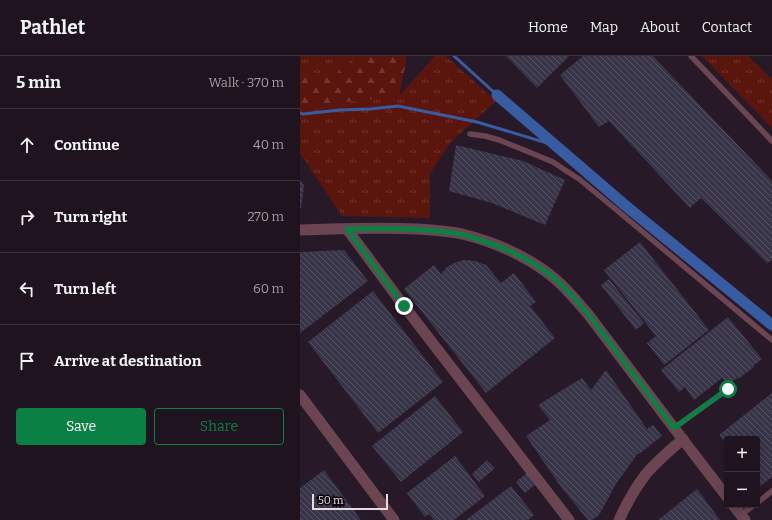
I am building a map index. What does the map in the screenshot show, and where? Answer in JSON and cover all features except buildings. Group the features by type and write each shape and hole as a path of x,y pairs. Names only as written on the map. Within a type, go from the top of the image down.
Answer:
{"street":[{"path":"300,230 391,228 430,230 461,234 490,243 515,254 546,271 574,297 588,314 724,493"},
{"path":"347,229 413,318 569,520"},
{"path":"300,395 394,520"},
{"path":"619,520 646,474 682,439"},
{"path":"736,508 743,517"}],"lane":[{"path":"691,56 772,141"},
{"path":"470,134 499,140 524,150 552,162 579,179 772,340"},
{"path":"674,428 728,389"},
{"path":"760,501 772,491"},
{"path":"743,517 751,508"}],"green space":[{"path":"300,56 358,56 332,77 301,78"},
{"path":"358,56 406,56 399,96 300,107 300,77 332,77"},
{"path":"435,56 446,56 496,101 450,143 430,174 430,218 342,216 300,153 300,107 399,96"},
{"path":"702,56 748,56 772,79 772,128"}],"waterway":[{"path":"454,56 497,95"},
{"path":"497,95 626,206 772,325"},
{"path":"300,113 303,114 398,106 477,122 557,146"}],"route":[{"path":"404,306 347,229 391,228 430,230 461,234 490,243 529,261 546,271 574,297 588,314 674,428 728,389"}]}
